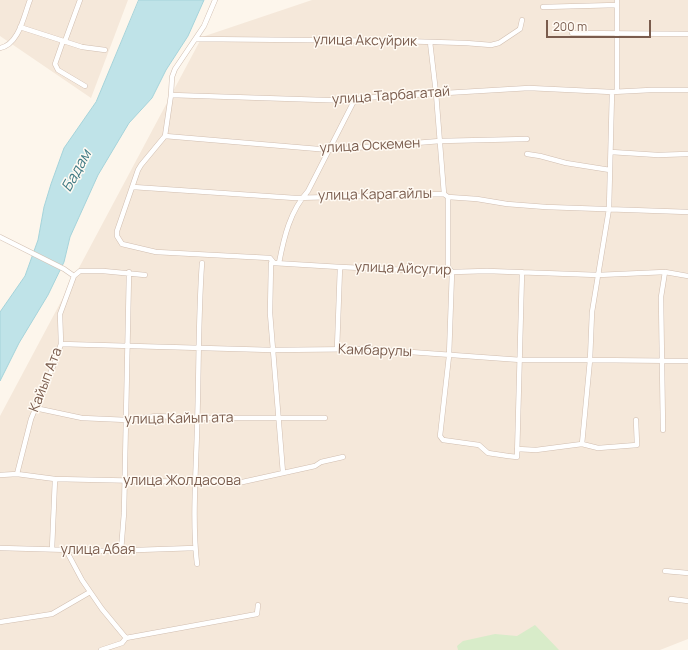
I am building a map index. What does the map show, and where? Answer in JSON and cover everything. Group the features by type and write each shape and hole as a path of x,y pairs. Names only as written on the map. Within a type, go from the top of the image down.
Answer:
{"street":[{"path":"1,49 11,42 16,36 30,0"},
{"path":"80,0 55,67 85,86"},
{"path":"133,187 141,164 164,136 172,77 175,69 204,26 215,0"},
{"path":"543,7 617,2 618,33 609,209 592,312 590,360 582,444"},
{"name":"улица Аксуйрик","path":"196,39 430,42 491,45 499,43 520,29 522,20"},
{"path":"20,27 82,47 105,50"},
{"path":"572,33 688,34"},
{"path":"430,42 446,196 448,267 452,272 450,356 440,436 443,440 479,445 488,452 517,457 522,272"},
{"name":"улица Тарбагатай","path":"170,95 354,101 362,98 529,88 614,92 688,90"},
{"path":"283,473 272,350 270,313 271,263 276,263 294,211 302,197 308,191 354,101"},
{"name":"улица Оскемен","path":"164,136 330,150 440,141 527,139"},
{"path":"611,152 658,155 688,154"},
{"path":"527,154 566,163 610,170"},
{"name":"улица Карагайлы","path":"133,187 295,198 446,196 507,204 546,207 688,212"},
{"name":"улица Айсугир","path":"133,187 117,231 117,236 122,244 156,252 270,258 276,263 340,267 452,272 522,272 598,275 665,272 688,276"},
{"path":"0,237 64,269 74,276 80,271 130,272 144,275"},
{"path":"197,564 195,548 197,418 200,348 199,312 202,262"},
{"path":"337,349 340,267"},
{"path":"121,551 124,513 127,420 130,272"},
{"path":"663,430 661,297 665,272"},
{"name":"Кайып Ата","path":"17,474 31,419 61,344 60,314 74,276"},
{"name":"Камбарулы","path":"61,344 272,350 370,348 450,356 520,360 662,360 688,362"},
{"name":"улица Кайып ата","path":"35,408 82,418 127,420 156,416 197,418 325,418"},
{"path":"517,449 536,450 582,444 598,448 636,445 636,420"},
{"name":"улица Жолдасова","path":"0,475 17,474 55,479 238,483 315,466 321,462 343,458"},
{"path":"52,549 55,479"},
{"name":"улица Абая","path":"0,548 121,551 195,548"},
{"path":"66,550 90,592 126,638"},
{"path":"665,571 688,573"},
{"path":"0,622 52,614 90,592"},
{"path":"671,599 688,601"},
{"path":"101,650 122,643 126,638 257,614 258,604"}],"shaded area":[{"path":"0,0 128,0 91,98 0,36"},
{"path":"312,0 688,0 688,639 660,650 0,650 0,416 202,37"}],"green space":[{"path":"535,625 559,650 458,650 457,646 463,641 495,634 517,636"}],"water":[{"name":"Бадам","path":"139,0 204,0 188,36 166,70 152,98 129,123 98,175 70,237 64,262 48,295 19,343 0,381 0,312 25,276 38,240 44,207 51,184 64,148 96,102"}]}
